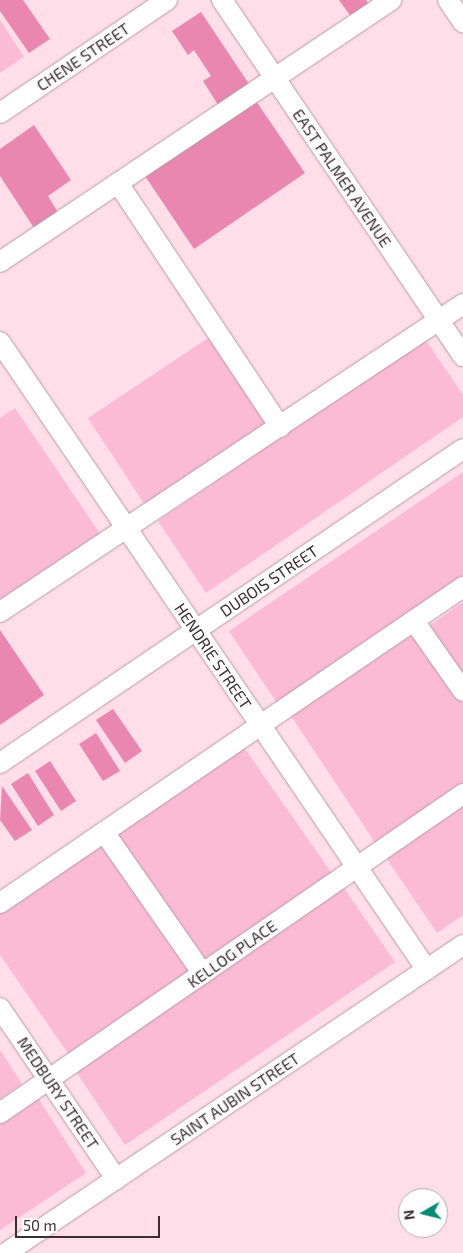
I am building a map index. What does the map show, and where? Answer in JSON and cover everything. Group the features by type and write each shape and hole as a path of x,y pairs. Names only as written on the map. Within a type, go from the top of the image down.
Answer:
{"street":[{"name":"CHENE STREET","path":"0,113 167,0"},
{"name":"EAST PALMER AVENUE","path":"222,0 463,356"},
{"path":"0,262 391,0"},
{"path":"448,0 463,22"},
{"path":"118,184 280,427"},
{"path":"0,612 463,304"},
{"name":"HENDRIE STREET","path":"0,342 427,970"},
{"name":"DUBOIS STREET","path":"0,763 463,448"},
{"path":"0,903 463,587"},
{"path":"414,620 463,691"},
{"name":"KELLOG PLACE","path":"0,1113 463,794"},
{"path":"104,832 203,974"},
{"name":"SAINT AUBIN STREET","path":"6,1253 463,946"},
{"name":"MEDBURY STREET","path":"0,1008 116,1179"}],"shaded area":[{"path":"0,20 24,57 0,73"},
{"path":"211,336 271,426 147,508 88,418"},
{"path":"425,339 463,395 463,417 206,593 158,521"},
{"path":"15,408 101,535 0,604 0,418"},
{"path":"463,472 463,577 277,703 229,631"},
{"path":"463,602 463,676 429,626"},
{"path":"416,632 463,703 463,786 376,844 291,716"},
{"path":"243,746 333,875 206,963 117,834"},
{"path":"463,804 463,915 437,933 385,856"},
{"path":"101,842 190,971 69,1055 0,955 0,912"},
{"path":"344,888 395,962 125,1145 75,1070"},
{"path":"0,1050 22,1084 0,1099"},
{"path":"38,1098 86,1173 0,1230 0,1124"}],"building":[{"path":"0,0 23,0 50,39 29,53 0,11"},
{"path":"339,0 366,0 370,6 352,18"},
{"path":"201,12 251,87 220,108 203,81 211,76 194,50 188,55 172,31"},
{"path":"256,101 305,173 194,249 145,176"},
{"path":"34,125 71,180 48,196 60,216 36,231 0,176 0,149"},
{"path":"0,630 44,695 0,725"},
{"path":"113,709 142,751 125,763 96,720"},
{"path":"96,733 120,771 103,781 79,744"},
{"path":"50,761 76,801 61,811 35,771"},
{"path":"28,773 54,815 38,826 11,784"},
{"path":"2,786 32,830 15,841 0,820"}]}
